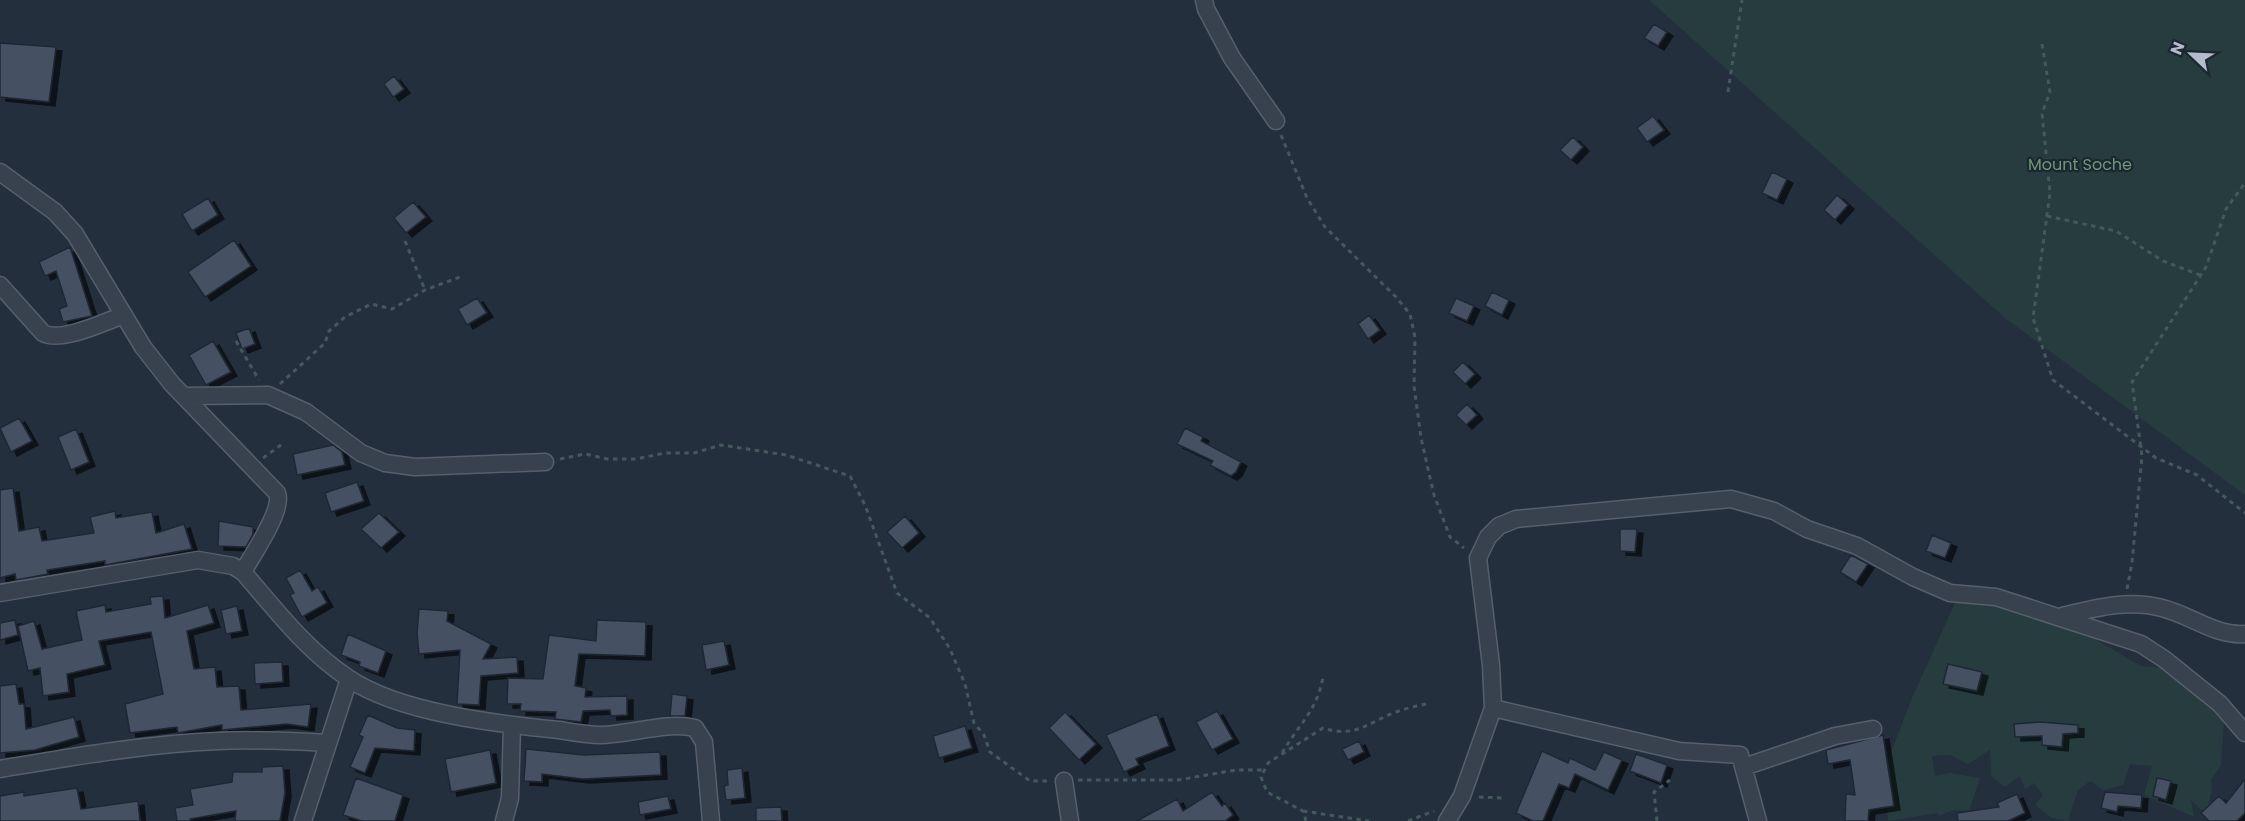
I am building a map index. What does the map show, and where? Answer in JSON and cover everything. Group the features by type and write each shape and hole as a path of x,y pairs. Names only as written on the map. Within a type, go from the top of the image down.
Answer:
{"street":[{"path":"1204,0 1206,9 1232,58 1276,121"},
{"path":"0,172 55,212 75,234 143,348 185,396 270,484 280,499 277,511 243,572"},
{"path":"0,285 48,336 66,335 124,315"},
{"path":"185,396 268,395 306,412 361,453 385,463 415,467 545,462"},
{"path":"1447,821 1462,796 1493,708 1491,665 1478,558 1488,537 1498,526 1516,519 1731,499 1774,511 1807,529 1857,546 1913,578 1950,593 1996,597 2141,644 2164,659 2220,704 2245,733"},
{"path":"0,593 198,560 227,564 243,572 298,636 349,679 384,696 422,707 512,726 598,735 680,726 695,728 704,742 711,821"},
{"path":"2061,617 2125,603 2163,608 2220,632 2245,634"},
{"path":"303,821 318,782 349,679"},
{"path":"1493,708 1679,751 1715,754 1731,752 1740,755 1758,821"},
{"path":"504,821 510,798 512,726"},
{"path":"1744,767 1835,736 1873,729"},
{"path":"0,769 113,750 171,744 257,740 328,743"},
{"path":"1064,781 1070,821"}],"path":[{"path":"1728,92 1742,0"},
{"path":"2042,44 2050,92 2042,113 2050,193 2033,318 2053,380 2156,458 2198,475 2245,513"},
{"path":"1276,121 1307,198 1325,227 1396,297 1410,314 1414,337 1415,397 1421,438 1434,495 1450,537 1478,558"},
{"path":"2125,603 2135,542 2140,446 2132,382 2200,275 2226,209 2245,183"},
{"path":"2046,216 2116,231 2163,261 2200,275"},
{"path":"405,241 425,290"},
{"path":"236,342 268,395 325,344 329,331 345,317 371,304 392,309 425,290 460,276"},
{"path":"252,467 281,445"},
{"path":"545,462 585,454 607,459 636,459 664,453 694,453 721,445 786,455 850,476 865,505 897,593 930,618 950,649 965,684 974,723 984,735 990,752 1030,780 1178,780 1236,770 1264,770"},
{"path":"1281,754 1295,730 1308,719 1320,697 1323,677"},
{"path":"1370,821 1303,811 1267,792 1261,777 1264,770 1268,763 1323,728 1339,733 1359,731 1400,710 1426,704"},
{"path":"1657,821 1654,792 1670,780"},
{"path":"1462,796 1503,798"},
{"path":"1303,811 1306,821"}],"green space":[{"name":"Mount Soche","path":"1649,0 2245,0 2245,495 2005,318"},
{"path":"1963,585 1996,590 2088,635 2141,666 2168,668 2203,695 2224,721 2221,765 2211,780 2212,790 2206,814 2191,800 2194,817 2144,795 2152,766 2130,764 2123,785 2103,790 2090,781 2078,790 2068,821 2052,818 2035,805 2043,795 2034,783 2025,789 2020,776 2005,787 1991,776 1990,750 1968,764 1950,755 1932,756 1935,776 1950,773 1980,778 1969,811 1952,810 1939,816 1938,813 1888,821 1887,807 1870,806 1912,698"}],"building":[{"path":"1654,24 1667,32 1658,46 1644,38"},
{"path":"0,43 56,47 49,102 0,97"},
{"path":"394,76 404,89 393,97 384,84"},
{"path":"1653,116 1664,130 1647,142 1637,128"},
{"path":"1573,137 1583,147 1571,160 1560,150"},
{"path":"1772,172 1787,179 1777,200 1762,193"},
{"path":"1837,195 1848,205 1835,220 1824,210"},
{"path":"208,198 218,215 192,231 182,214"},
{"path":"413,202 426,217 406,233 394,218"},
{"path":"234,240 251,266 205,297 188,272"},
{"path":"70,247 92,316 63,322 59,309 67,306 56,271 45,276 39,262"},
{"path":"1492,292 1509,300 1502,315 1485,306"},
{"path":"477,298 487,313 467,325 458,309"},
{"path":"1456,298 1474,306 1467,321 1449,313"},
{"path":"1369,315 1380,330 1368,339 1358,324"},
{"path":"249,328 255,344 242,349 236,333"},
{"path":"213,341 231,372 206,385 189,355"},
{"path":"1463,362 1475,374 1465,384 1453,372"},
{"path":"1467,404 1477,415 1466,425 1456,415"},
{"path":"19,418 32,441 11,452 0,428"},
{"path":"1185,428 1203,437 1201,441 1241,462 1236,472 1231,476 1210,465 1213,461 1177,444"},
{"path":"76,429 89,462 71,470 58,437"},
{"path":"333,445 342,452 345,465 297,475 293,454"},
{"path":"357,482 364,501 331,512 325,493"},
{"path":"13,488 19,531 39,527 42,541 94,533 90,517 115,511 116,518 152,512 156,533 184,524 192,549 105,565 105,561 47,570 48,574 16,580 15,574 0,578 0,490"},
{"path":"379,513 399,532 381,548 361,529"},
{"path":"905,516 919,533 902,548 887,532"},
{"path":"219,521 253,527 253,534 246,547 218,546"},
{"path":"1620,529 1637,529 1635,552 1620,551"},
{"path":"1932,535 1951,543 1945,558 1926,551"},
{"path":"1851,555 1868,564 1856,582 1840,572"},
{"path":"300,570 312,591 318,587 327,603 302,617 290,595 294,593 286,578"},
{"path":"163,596 165,618 208,605 214,623 187,631 194,669 215,667 217,687 239,686 241,710 311,704 308,727 287,724 222,730 222,725 178,733 177,727 130,733 125,704 163,694 151,632 99,641 105,665 67,674 69,692 43,696 40,668 28,671 18,626 34,621 42,649 82,640 76,611 105,605 106,612 151,604 150,597"},
{"path":"237,606 242,631 226,634 221,610"},
{"path":"419,609 448,611 447,621 491,644 483,659 517,657 518,673 481,676 479,705 457,704 460,650 419,654 417,633"},
{"path":"15,620 18,635 0,640 0,623"},
{"path":"597,620 646,622 645,656 579,654 575,686 586,688 585,697 627,696 627,715 611,716 610,710 583,711 581,722 555,719 556,712 520,711 521,704 507,704 508,678 543,679 549,635 596,641"},
{"path":"348,634 386,651 378,673 359,666 360,662 341,655"},
{"path":"724,641 729,665 706,670 702,645"},
{"path":"282,662 283,682 255,684 254,663"},
{"path":"1948,664 1982,672 1977,691 1943,684"},
{"path":"16,684 19,704 24,704 26,729 74,717 79,737 35,750 0,753 0,686"},
{"path":"672,694 687,696 685,716 670,716"},
{"path":"1217,711 1233,739 1212,750 1196,722"},
{"path":"1065,712 1096,744 1079,760 1049,728"},
{"path":"1157,714 1169,746 1136,759 1139,765 1124,772 1106,735"},
{"path":"368,715 397,728 415,730 414,751 375,748 365,773 350,767 363,737 359,735"},
{"path":"2040,722 2078,725 2078,733 2063,734 2062,747 2042,745 2042,736 2015,737 2014,724"},
{"path":"965,726 972,748 939,758 933,736"},
{"path":"1883,735 1894,806 1869,810 1868,821 1845,821 1846,794 1855,795 1850,760 1828,764 1826,750"},
{"path":"1359,741 1364,752 1348,760 1342,749"},
{"path":"526,749 584,755 660,752 661,775 583,779 542,774 542,782 524,781"},
{"path":"490,750 496,783 451,792 445,759"},
{"path":"1542,751 1568,763 1570,758 1595,770 1604,752 1622,760 1608,790 1575,774 1569,788 1559,784 1543,821 1533,821 1516,813"},
{"path":"1636,754 1667,765 1661,783 1630,771"},
{"path":"283,766 285,793 280,821 235,821 236,811 190,819 191,821 177,821 175,808 193,805 190,789 232,782 233,772 262,772 262,767"},
{"path":"742,768 745,798 726,800 724,786 728,785 727,770"},
{"path":"356,778 403,795 395,821 362,821 343,815"},
{"path":"2157,778 2171,781 2166,800 2153,796"},
{"path":"2245,779 2245,813 2237,821 2209,821 2201,813 2219,796 2226,803"},
{"path":"77,788 81,809 138,801 140,821 0,821 0,796 24,792 24,796"},
{"path":"1212,792 1222,806 1225,803 1233,815 1225,821 1137,821 1177,799 1183,811"},
{"path":"2105,792 2142,795 2141,808 2118,806 2117,812 2101,808"},
{"path":"2017,794 2025,813 2008,821 1958,821 1957,813 1999,807 1997,803"},
{"path":"668,796 671,809 640,815 638,802"},
{"path":"781,807 782,821 756,821 756,808"}]}
